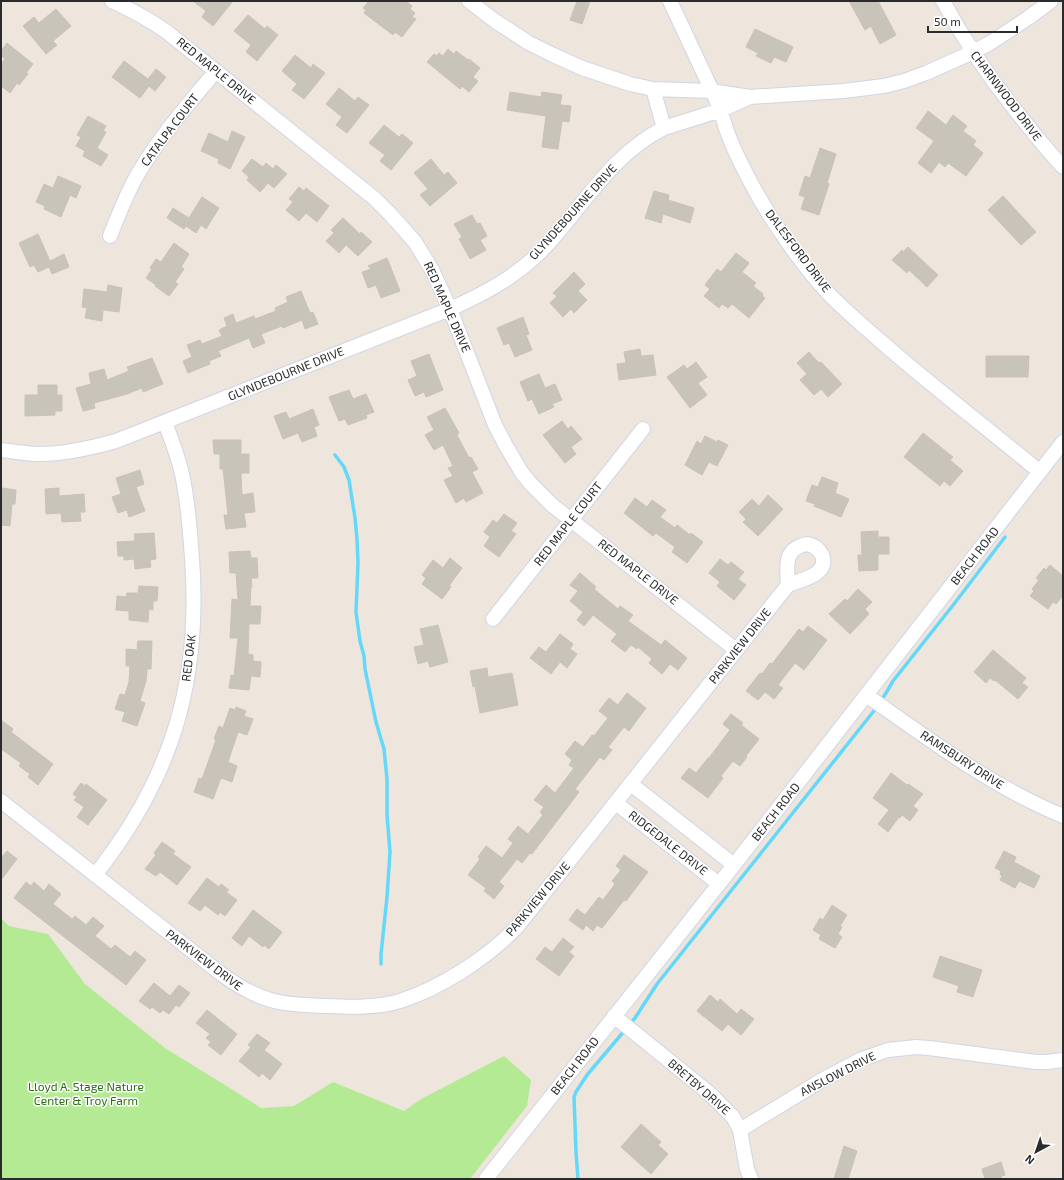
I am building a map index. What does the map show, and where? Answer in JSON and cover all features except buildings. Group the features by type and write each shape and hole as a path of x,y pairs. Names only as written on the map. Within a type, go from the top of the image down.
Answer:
{"street":[{"name":"RED MAPLE DRIVE","path":"112,1 133,11 167,32 382,205 402,226 424,255 440,285 496,425 513,460 522,473 552,505 736,650"},
{"path":"469,1 529,43 582,68 630,84 653,89 711,91 750,97"},
{"name":"DALESFORD DRIVE","path":"670,1 721,110 723,123 746,173 762,202 786,239 828,292 864,326 1040,472"},
{"name":"CHARNWOOD DRIVE","path":"943,1 973,52 1002,93 1063,167"},
{"name":"GLYNDEBOURNE DRIVE","path":"1,450 37,454 79,450 116,441 450,309 486,292 517,272 546,246 595,185 612,167 644,141 664,128 721,110 750,97 843,91 884,86 904,81 926,73 990,43 1051,1"},
{"name":"CATALPA COURT","path":"110,236 127,194 147,159 166,132 216,71"},
{"path":"653,89 664,128"},
{"name":"RED OAK","path":"96,875 121,841 151,790 174,735 186,686 193,635 194,607 191,546 182,472 165,422"},
{"name":"RED MAPLE COURT","path":"493,619 643,429"},
{"name":"BEACH ROAD","path":"486,1179 734,865 1063,442"},
{"name":"PARKVIEW DRIVE","path":"1,801 234,984 254,995 274,1002 302,1006 358,1007 381,1005 399,1001 445,981 497,947 517,927 788,585"},
{"name":"RAMSBURY DRIVE","path":"866,695 990,779 1020,796 1063,816"},
{"name":"RIDGEDALE DRIVE","path":"631,784 734,865"},
{"name":"RIDGEDALE DRIVE","path":"616,803 719,884"},
{"name":"BRETBY DRIVE","path":"614,1016 709,1093 733,1117 740,1130 747,1169 751,1179"},
{"name":"ANSLOW DRIVE","path":"740,1130 822,1080 862,1059 888,1050 916,1047 1036,1062 1063,1060"}],"green space":[{"name":"Lloyd A. Stage Nature Center & Troy Farm","path":"1,918 9,926 48,934 85,984 165,1048 261,1108 294,1106 333,1082 404,1111 421,1099 504,1056 531,1080 527,1106 470,1179 1,1179"}],"waterway":[{"path":"335,455 344,467 349,480 357,539 358,563 356,612 365,669 376,722 384,749 387,779 387,815 390,852 381,964"},
{"path":"880,702 893,681 1005,537"},
{"path":"629,1025 657,984 877,707"},
{"path":"578,1179 574,1097 587,1075 625,1030"}]}
